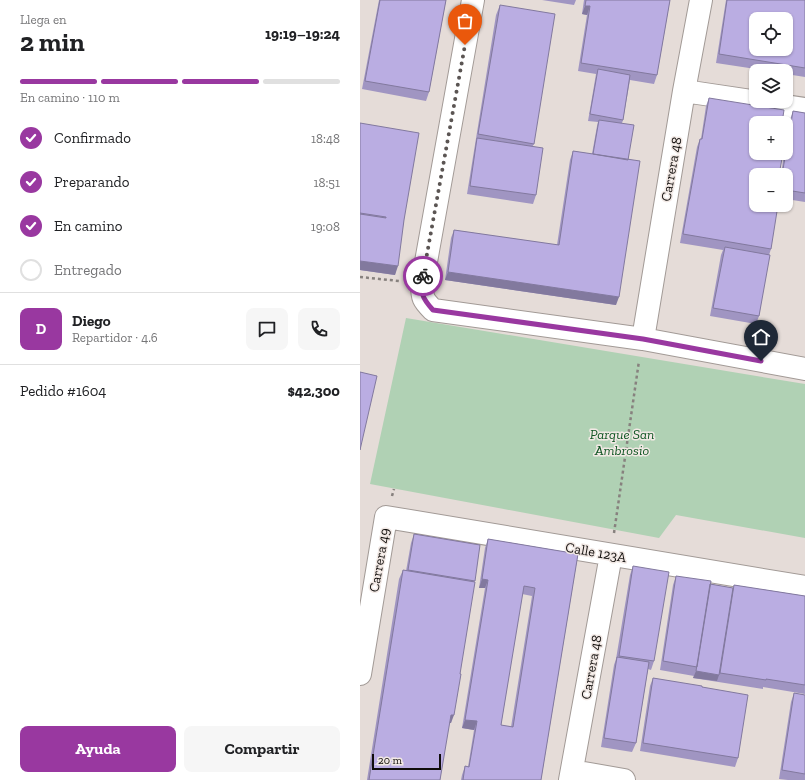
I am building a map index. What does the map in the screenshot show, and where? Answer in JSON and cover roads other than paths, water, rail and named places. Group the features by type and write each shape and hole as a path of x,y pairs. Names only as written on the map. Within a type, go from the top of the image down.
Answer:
{"street":[{"path":"473,0 422,284 424,301 433,310 643,339 805,369"},
{"name":"Carrera 48","path":"643,339 684,92 701,0"},
{"path":"684,92 805,109"},
{"name":"Calle 123A","path":"386,517 805,587"},
{"name":"Carrera 49","path":"360,674 386,517"},
{"name":"Carrera 48","path":"571,776 611,555"},
{"path":"571,776 624,780"}],"park label":[{"name":"Parque San Ambrosio","path":"622,442"}]}
